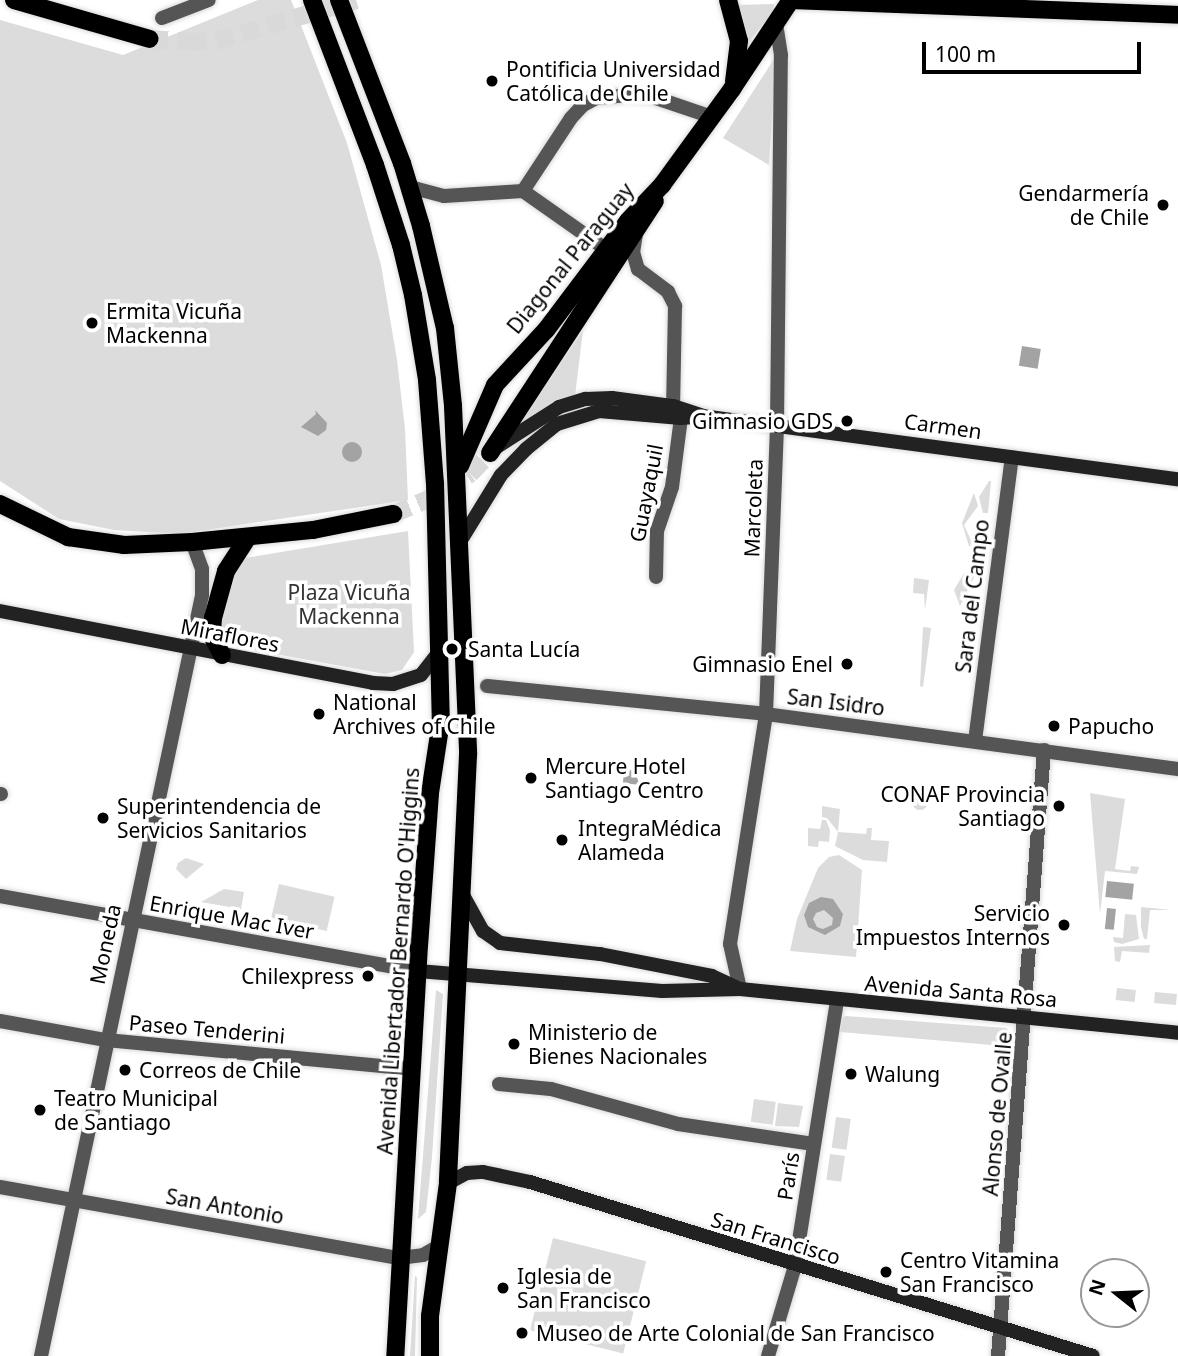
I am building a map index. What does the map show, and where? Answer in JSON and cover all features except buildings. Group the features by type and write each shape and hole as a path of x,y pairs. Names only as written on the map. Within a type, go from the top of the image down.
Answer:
{"main road":[{"path":"14,0 150,39"},
{"name":"Avenida Libertador Bernardo O'Higgins","path":"312,0 375,165 413,295 427,380 431,432 441,650 441,721 430,793 395,1356"},
{"path":"339,0 410,187 431,261 444,328 457,472 468,755 464,897 457,974 447,1183 430,1317 430,1356"},
{"path":"729,0 739,41 732,89"},
{"path":"792,0 1067,6 1178,15"},
{"name":"Diagonal Paraguay","path":"457,472 495,385 546,330 607,250 662,185 792,0"},
{"name":"Diagonal Paraguay","path":"491,452 544,367 636,234 662,185"},
{"name":"Carmen","path":"491,452 545,415 574,402 612,398 703,416 1178,479"},
{"name":"Carmen","path":"461,540 501,475 556,424 599,411 677,412"},
{"path":"0,504 58,534 93,543 145,545 313,530 393,514"},
{"path":"222,655 212,635 213,618 226,571 248,537"},
{"name":"Miraflores","path":"0,611 189,649 386,684 421,675 441,650"},
{"name":"Avenida Santa Rosa","path":"464,897 483,931 508,946 600,954 712,976 740,989"},
{"name":"Enrique Mac Iver","path":"418,971 457,974"},
{"name":"Avenida Santa Rosa","path":"457,974 662,991 740,989 1178,1033"},
{"name":"San Francisco","path":"447,1183 475,1172 498,1174 1093,1356"}],"street":[{"path":"162,18 209,0"},
{"name":"Marcoleta","path":"740,989 730,944 766,714 777,425 781,55 776,24"},
{"path":"523,191 570,118 596,97 653,97 712,117"},
{"path":"410,187 444,196 523,191 607,250"},
{"name":"Guayaquil","path":"636,234 634,252 638,269 668,292 675,306 677,412 672,486 657,531 656,577"},
{"name":"Sara del Campo","path":"975,741 1012,457"},
{"name":"Moneda","path":"41,1356 203,581 200,562 192,542"},
{"name":"San Isidro","path":"487,686 766,714 1178,769"},
{"name":"Alonso de Ovalle","path":"998,1356 1026,1019 1044,750"},
{"name":"Enrique Mac Iver","path":"0,895 418,971"},
{"name":"París","path":"768,1356 795,1266 836,1000"},
{"name":"Paseo Tenderini","path":"0,1021 106,1040 411,1069"},
{"path":"499,1084 560,1091 678,1124 814,1144"},
{"name":"San Antonio","path":"0,1187 399,1258 425,1255 440,1245"}],"green space":[{"path":"258,0 291,0 347,143 381,265 405,429 408,500 179,534 114,530 59,519 0,481 0,20 123,55"},
{"path":"774,4 774,10 742,51 745,34 743,17 736,5"},
{"path":"776,56 769,165 723,138"},
{"path":"583,330 575,396 521,424 528,412"},
{"path":"989,481 988,513 983,513 979,497"},
{"path":"974,493 978,506 964,525 974,547 969,546 962,523"},
{"name":"Plaza Vicuña Mackenna","path":"408,531 414,652 402,670 385,674 226,645 219,631 231,576 245,558"},
{"path":"964,573 975,575 960,606 954,590"},
{"path":"914,578 929,580 925,610 924,594 913,593"},
{"path":"923,627 931,628 923,687 920,686"},
{"path":"1090,793 1125,799 1115,869 1130,871 1131,866 1139,867 1137,874 1105,871 1100,914"},
{"path":"920,794 926,796 926,808 920,810 914,808 912,802 914,796"},
{"path":"822,806 840,809 838,832 827,818 822,817"},
{"path":"822,820 826,820 830,830 829,842 819,841 818,847 808,846 808,828 820,829"},
{"path":"867,828 872,828 871,840 889,841 887,862 863,860 835,846 838,832 866,834"},
{"path":"839,855 862,870 856,957 790,951 797,919 818,868 829,857"},
{"path":"186,858 204,864 186,879 176,869 178,863"},
{"path":"279,884 335,897 327,931 271,918"},
{"path":"224,889 244,892 241,909 201,902"},
{"path":"1141,907 1171,910 1150,910 1147,939 1144,939 1141,927"},
{"path":"1125,914 1136,915 1139,939 1122,944 1114,942 1113,937 1123,938"},
{"path":"1150,945 1149,953 1122,951 1120,962 1115,961 1114,947"},
{"path":"1117,988 1136,990 1135,1002 1116,1000"},
{"path":"436,990 443,994 432,1157 426,1212 418,1219"},
{"path":"1155,992 1177,994 1176,1005 1154,1003"},
{"path":"843,1017 1006,1028 1013,1034 1015,1047 840,1032"},
{"path":"754,1099 776,1102 773,1125 751,1122"},
{"path":"778,1103 803,1106 799,1127 775,1126"},
{"path":"836,1117 851,1119 847,1150 832,1148"},
{"path":"830,1154 845,1156 841,1182 826,1180"},
{"path":"553,1238 646,1261 623,1353 530,1330"},
{"path":"415,1276 415,1356 410,1356"}],"shaded area":[{"path":"1022,346 1041,349 1038,369 1019,366"},
{"path":"315,410 327,423 326,430 318,436 301,427 316,414"},
{"path":"352,442 359,445 362,452 359,459 352,462 345,459 342,452 345,445"},
{"path":"624,766 635,773 640,785 623,783"},
{"path":"1107,881 1134,884 1132,900 1105,897"},
{"path":"821,897 833,899 843,914 840,926 825,935 808,927 804,915 809,903","holes":["824,910 833,918 832,925 823,929 817,927 813,919 816,913"]},
{"path":"1107,908 1116,909 1114,930 1105,929"}],"tunnel":[{"path":"150,39 216,41 356,0"},
{"path":"393,514 445,492 470,474 490,453"}],"place":[{"name":"Pontificia Universidad Católica de Chile","path":"492,81"},
{"name":"Gendarmería de Chile","path":"1163,205"},
{"name":"Ermita Vicuña Mackenna","path":"92,323"},
{"name":"Gimnasio GDS","path":"847,421"},
{"name":"Santa Lucía","path":"452,649"},
{"name":"Gimnasio Enel","path":"847,664"},
{"name":"National Archives of Chile","path":"319,714"},
{"name":"Papucho","path":"1054,726"},
{"name":"Mercure Hotel Santiago Centro","path":"531,778"},
{"name":"CONAF Provincia Santiago","path":"1059,806"},
{"name":"Superintendencia de Servicios Sanitarios","path":"103,818"},
{"name":"IntegraMédica Alameda","path":"562,840"},
{"name":"Servicio Impuestos Internos","path":"1064,925"},
{"name":"Chilexpress","path":"368,976"},
{"name":"Ministerio de Bienes Nacionales","path":"514,1044"},
{"name":"Correos de Chile","path":"125,1070"},
{"name":"Walung","path":"851,1074"},
{"name":"Teatro Municipal de Santiago","path":"40,1110"},
{"name":"Centro Vitamina San Francisco","path":"886,1272"},
{"name":"Iglesia de San Francisco","path":"503,1288"},
{"name":"Museo de Arte Colonial de San Francisco","path":"522,1333"}]}
